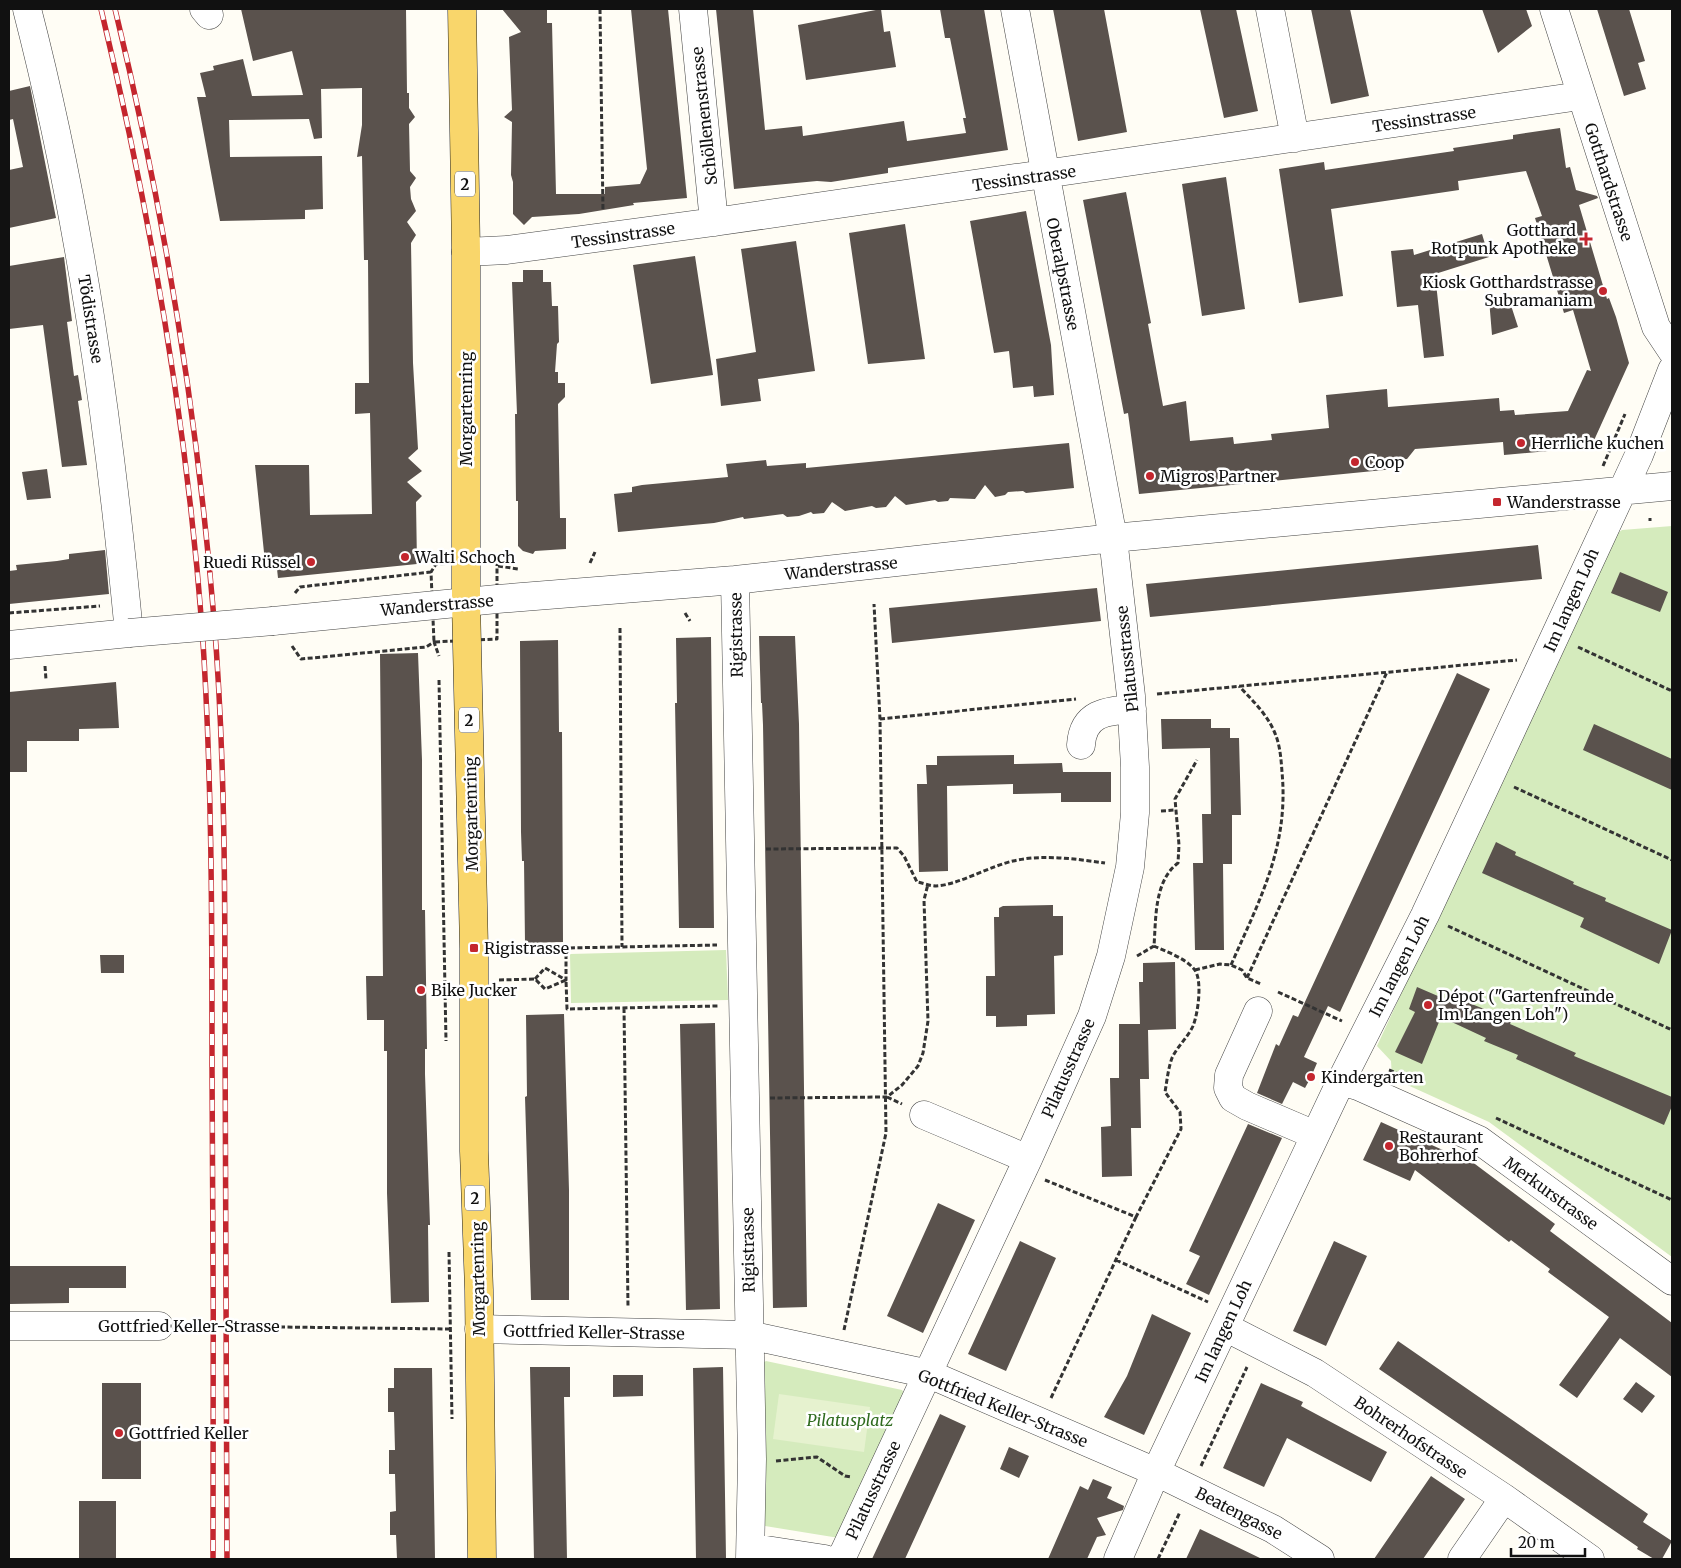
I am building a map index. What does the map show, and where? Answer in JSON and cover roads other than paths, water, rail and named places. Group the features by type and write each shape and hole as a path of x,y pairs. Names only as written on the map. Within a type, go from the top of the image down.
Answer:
{"main road":[{"name":"Morgartenring","path":"462,9 466,252 466,602 475,976 474,1150 482,1559"}],"street":[{"name":"Tödistrasse","path":"27,9 42,68 71,205 97,352 114,486 129,633"},
{"name":"Schöllenenstrasse","path":"693,9 714,222"},
{"name":"Oberalpstrasse","path":"1015,9 1044,175 1113,538"},
{"path":"1270,9 1295,138"},
{"name":"Gotthardstrasse","path":"1554,9 1580,96 1656,326 1672,351"},
{"name":"Tessinstrasse","path":"466,252 507,250 714,222 1580,96"},
{"name":"Im langen Loh","path":"1118,1559 1156,1472 1315,1135 1349,1084 1366,1031 1425,915 1639,455 1672,370"},
{"name":"Wanderstrasse","path":"9,645 466,602 735,580 1113,538 1672,486"},
{"name":"Pilatusstrasse","path":"841,1559 929,1374 1092,1016 1111,956 1130,867 1135,813 1132,703 1113,538"},
{"name":"Rigistrasse","path":"735,580 752,1459 751,1554"},
{"path":"1081,745 1084,731 1095,717 1132,703"},
{"path":"1261,999 1229,1075 1228,1088 1233,1098 1247,1106 1315,1135"},
{"name":"Merkurstrasse","path":"1349,1084 1479,1140 1672,1282"},
{"path":"924,1115 1025,1165"},
{"name":"Bohrerhofstrasse","path":"1228,1320 1258,1344 1315,1373 1504,1498 1590,1559"},
{"name":"Gottfried Keller-Strasse","path":"9,1326 159,1326"},
{"name":"Gottfried Keller-Strasse","path":"479,1329 749,1335 929,1374 1156,1472"},
{"name":"Beatengasse","path":"1156,1472 1273,1528 1320,1559"},
{"path":"1462,1559 1504,1498"},
{"path":"751,1554 825,1559"}],"railway":[{"path":"101,9 135,162 164,316 186,471 202,627 210,791 213,1559"},
{"path":"115,9 149,160 188,388 207,542 218,670 224,874 227,1559"}],"place":[{"name":"Gotthard Rotpunk Apotheke","path":"1586,239"},
{"name":"Kiosk Gotthardstrasse Subramaniam","path":"1603,291"},
{"name":"Herrliche kuchen","path":"1521,443"},
{"name":"Coop","path":"1355,462"},
{"name":"Migros Partner","path":"1150,476"},
{"name":"Wanderstrasse","path":"1497,502"},
{"name":"Walti Schoch","path":"405,557"},
{"name":"Ruedi Rüssel","path":"311,562"},
{"name":"Rigistrasse","path":"474,948"},
{"name":"Bike Jucker","path":"421,990"},
{"name":"Dépot (\"Gartenfreunde Im Langen Loh\")","path":"1428,1005"},
{"name":"Kindergarten","path":"1311,1077"},
{"name":"Restaurant Bohrerhof","path":"1389,1146"},
{"name":"Gottfried Keller","path":"119,1433"}],"park label":[{"name":"Pilatusplatz","path":"850,1420"}]}
